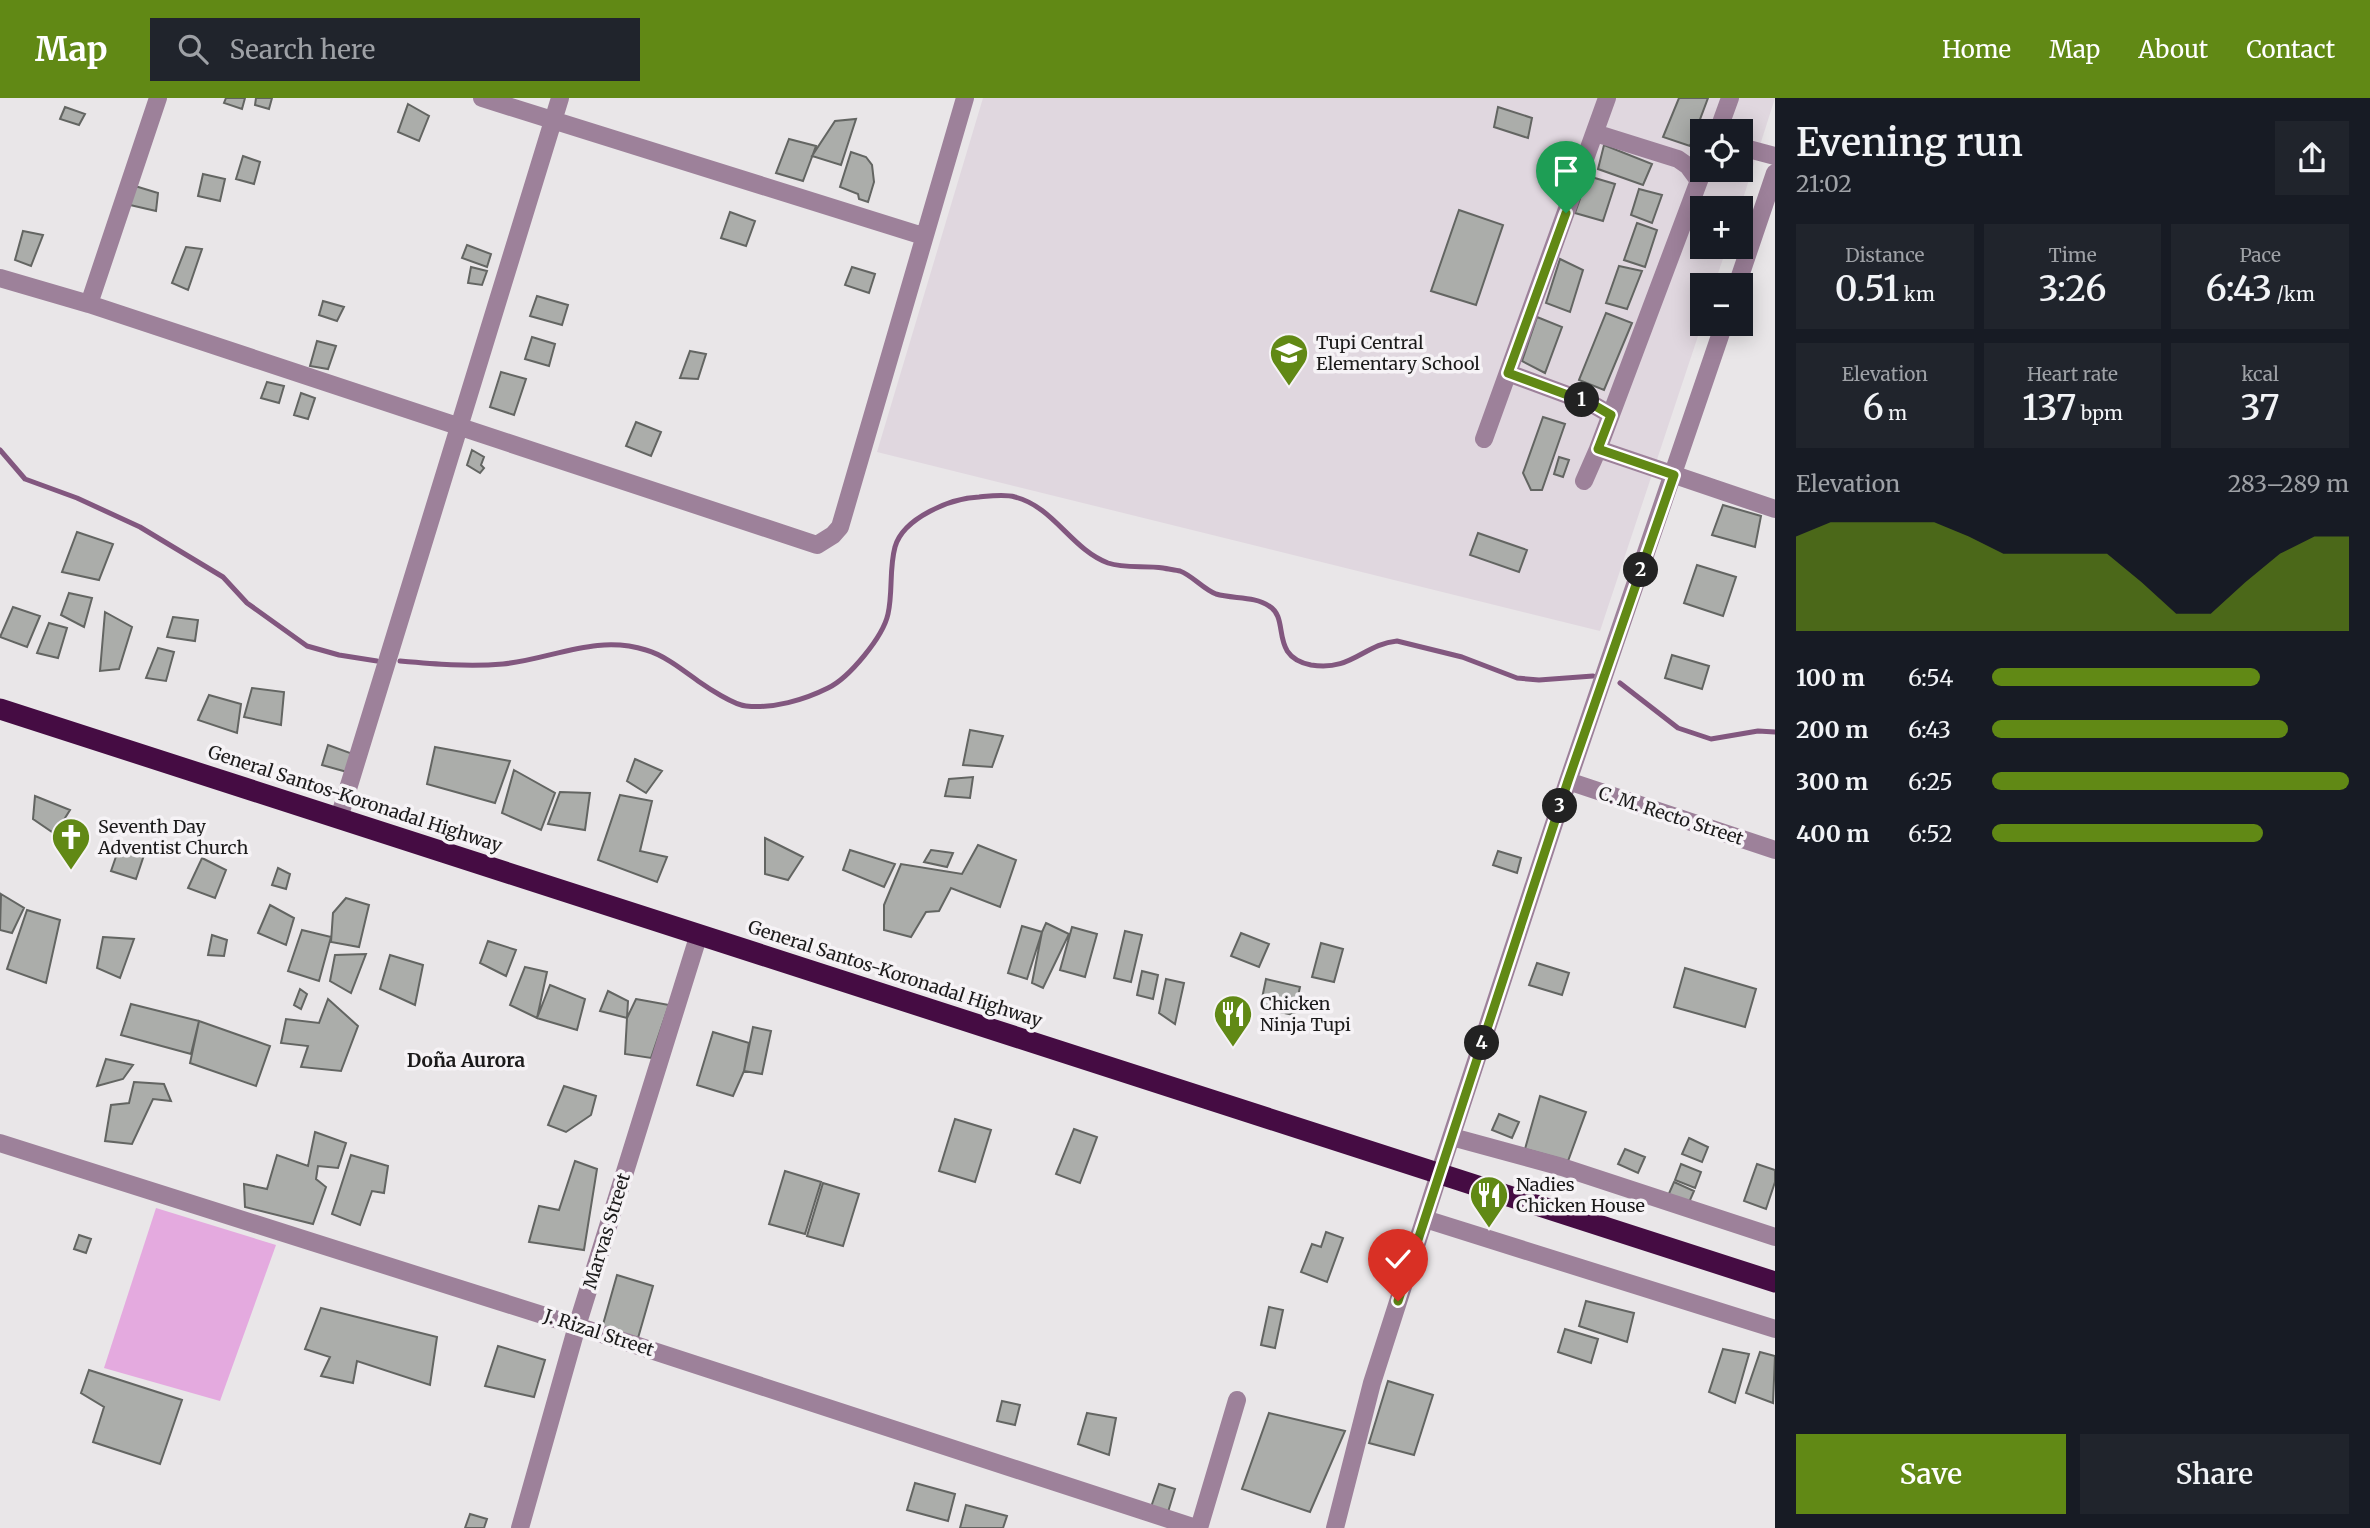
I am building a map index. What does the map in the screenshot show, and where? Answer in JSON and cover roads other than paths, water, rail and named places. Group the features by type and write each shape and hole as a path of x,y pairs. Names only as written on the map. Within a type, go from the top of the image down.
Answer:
{"highway":[{"name":"General Santos-Koronadal Highway","path":"0,709 1775,1282"}],"street":[{"path":"89,304 158,98"},
{"path":"482,98 923,236"},
{"path":"339,818 560,98"},
{"path":"0,278 89,304 817,545 834,535 840,527 965,98"},
{"path":"1484,439 1607,98"},
{"path":"1722,119 1730,98"},
{"path":"1595,133 1678,159 1690,167"},
{"path":"1753,150 1775,156"},
{"path":"1741,273 1775,173"},
{"path":"1584,481 1698,182"},
{"path":"1335,1528 1372,1383 1439,1174 1568,781 1720,336"},
{"path":"1508,373 1592,404 1611,415"},
{"path":"1598,449 1775,509"},
{"name":"C. M. Recto Street","path":"1568,781 1775,850"},
{"name":"Marvas Street","path":"520,1528 577,1326 699,934"},
{"path":"1452,1137 1563,1167 1775,1237"},
{"name":"J. Rizal Street","path":"0,1143 577,1326 1198,1528"},
{"path":"1425,1219 1775,1329"},
{"path":"1198,1528 1237,1401"}],"waterway":[{"path":"0,450 25,479 77,498 140,527 223,577 247,603 307,646 377,661"},
{"path":"400,661 464,665 503,664 592,646 628,646 660,655 714,692 741,705 756,707 799,700 828,688 846,675 864,656 879,634 888,614 895,547 908,527 930,512 955,501 1002,495 1029,502 1083,548 1108,563 1180,571 1216,594 1251,599 1269,606 1279,619 1289,654 1311,665 1337,665 1375,647 1397,641 1462,657 1517,678 1539,680 1593,676"},
{"path":"1620,683 1678,728 1711,739 1758,731 1775,732"}],"place":[{"name":"Tupi Central Elementary School","path":"1289,387"},
{"name":"Seventh Day Adventist Church","path":"71,871"},
{"name":"Chicken Ninja Tupi","path":"1233,1048"},
{"name":"Nadies Chicken House","path":"1489,1229"}],"district":[{"name":"Doña Aurora","path":"466,1060"}]}
